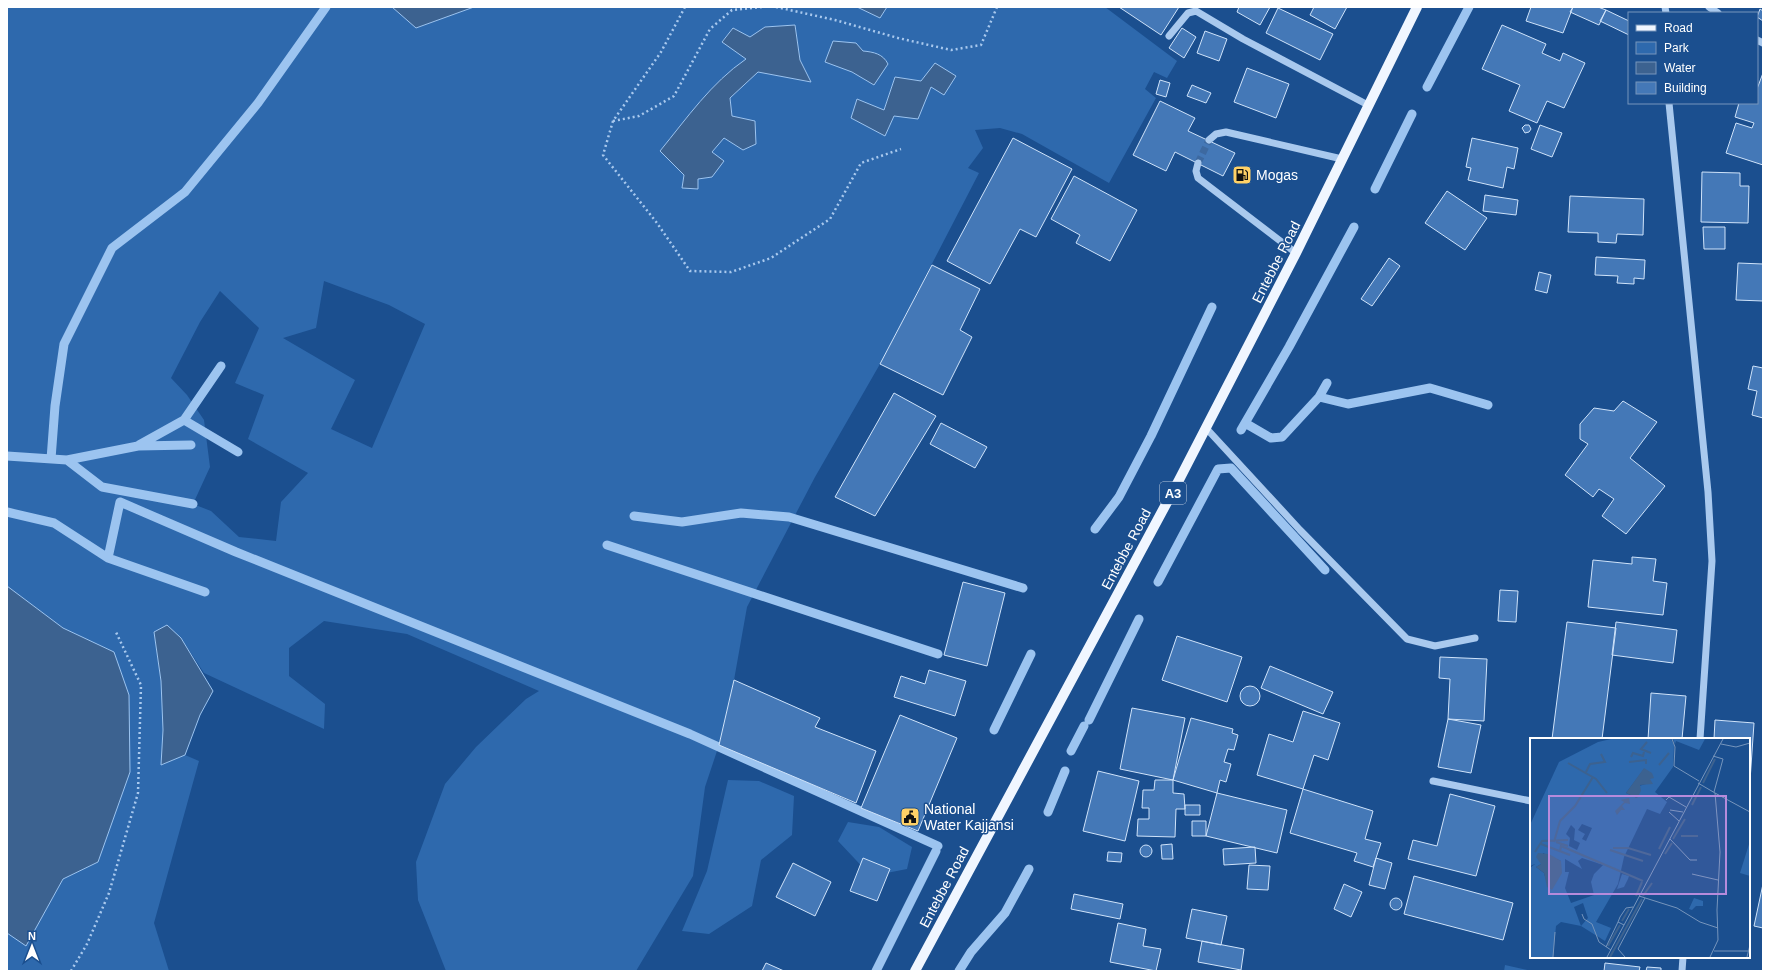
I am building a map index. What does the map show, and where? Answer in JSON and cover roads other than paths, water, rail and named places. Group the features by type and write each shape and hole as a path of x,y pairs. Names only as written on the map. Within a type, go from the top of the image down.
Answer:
{"main road":[{"name":"Entebbe Road","path":"915,971 1206,428 1296,253 1417,7"}],"street":[{"path":"1169,36 1188,13 1196,12 1243,39 1368,105"},
{"path":"1669,104 1708,492 1712,561 1700,738"},
{"path":"1209,140 1216,134 1226,132 1342,159"},
{"path":"1198,163 1196,171 1198,178 1296,253"},
{"path":"1206,428 1300,530 1407,639 1435,646 1475,638"},
{"path":"1433,781 1530,801"},
{"path":"1682,971 1683,958"}],"water":[{"path":"392,7 474,7 416,28"},
{"path":"857,7 887,7 880,18"},
{"path":"795,25 800,60 811,82 758,72 730,98 732,116 755,121 756,144 743,150 724,138 712,152 724,161 712,177 698,179 698,189 682,188 684,175 660,151 711,90 733,68 746,59 722,42 733,28 750,37 765,27"},
{"path":"833,41 856,43 863,51 874,53 884,58 888,64 874,85 852,72 825,62"},
{"path":"935,63 956,76 944,95 931,87 918,119 894,116 885,136 851,118 857,99 884,110 895,77 921,81"},
{"path":"7,586 63,628 114,652 129,695 130,772 98,862 63,879 26,946 7,933"},
{"path":"167,625 181,638 213,691 200,715 185,755 161,765 163,730 161,681 154,632"}],"waterway":[{"path":"51,459 55,406 64,344 112,248 185,192 258,103 326,7"},
{"path":"1427,87 1469,7"},
{"path":"1375,189 1412,114"},
{"path":"1241,430 1289,347 1354,227"},
{"path":"1095,529 1119,497 1151,436 1212,307"},
{"path":"139,445 184,420 221,366"},
{"path":"1245,423 1271,438 1282,437 1319,397 1327,383"},
{"path":"1319,397 1348,404 1430,388 1488,405"},
{"path":"184,420 238,452"},
{"path":"7,456 67,460 138,446 191,445"},
{"path":"67,460 102,487 193,504"},
{"path":"1158,582 1218,469 1231,468 1325,570"},
{"path":"108,558 120,502 236,552 690,734 938,846"},
{"path":"7,512 54,523 108,558 205,592"},
{"path":"634,516 682,522 741,513 789,517 1023,588"},
{"path":"607,545 938,654"},
{"path":"1089,720 1139,619"},
{"path":"994,730 1031,654"},
{"path":"1071,751 1084,726"},
{"path":"1048,812 1065,771"},
{"path":"876,971 936,851"},
{"path":"959,971 971,952 1005,913 1029,869"}],"tunnel":[{"path":"1198,163 1209,140"}],"place":[{"name":"Mogas","path":"1242,175"},
{"name":"National Water Kajjansi","path":"910,817"}]}
